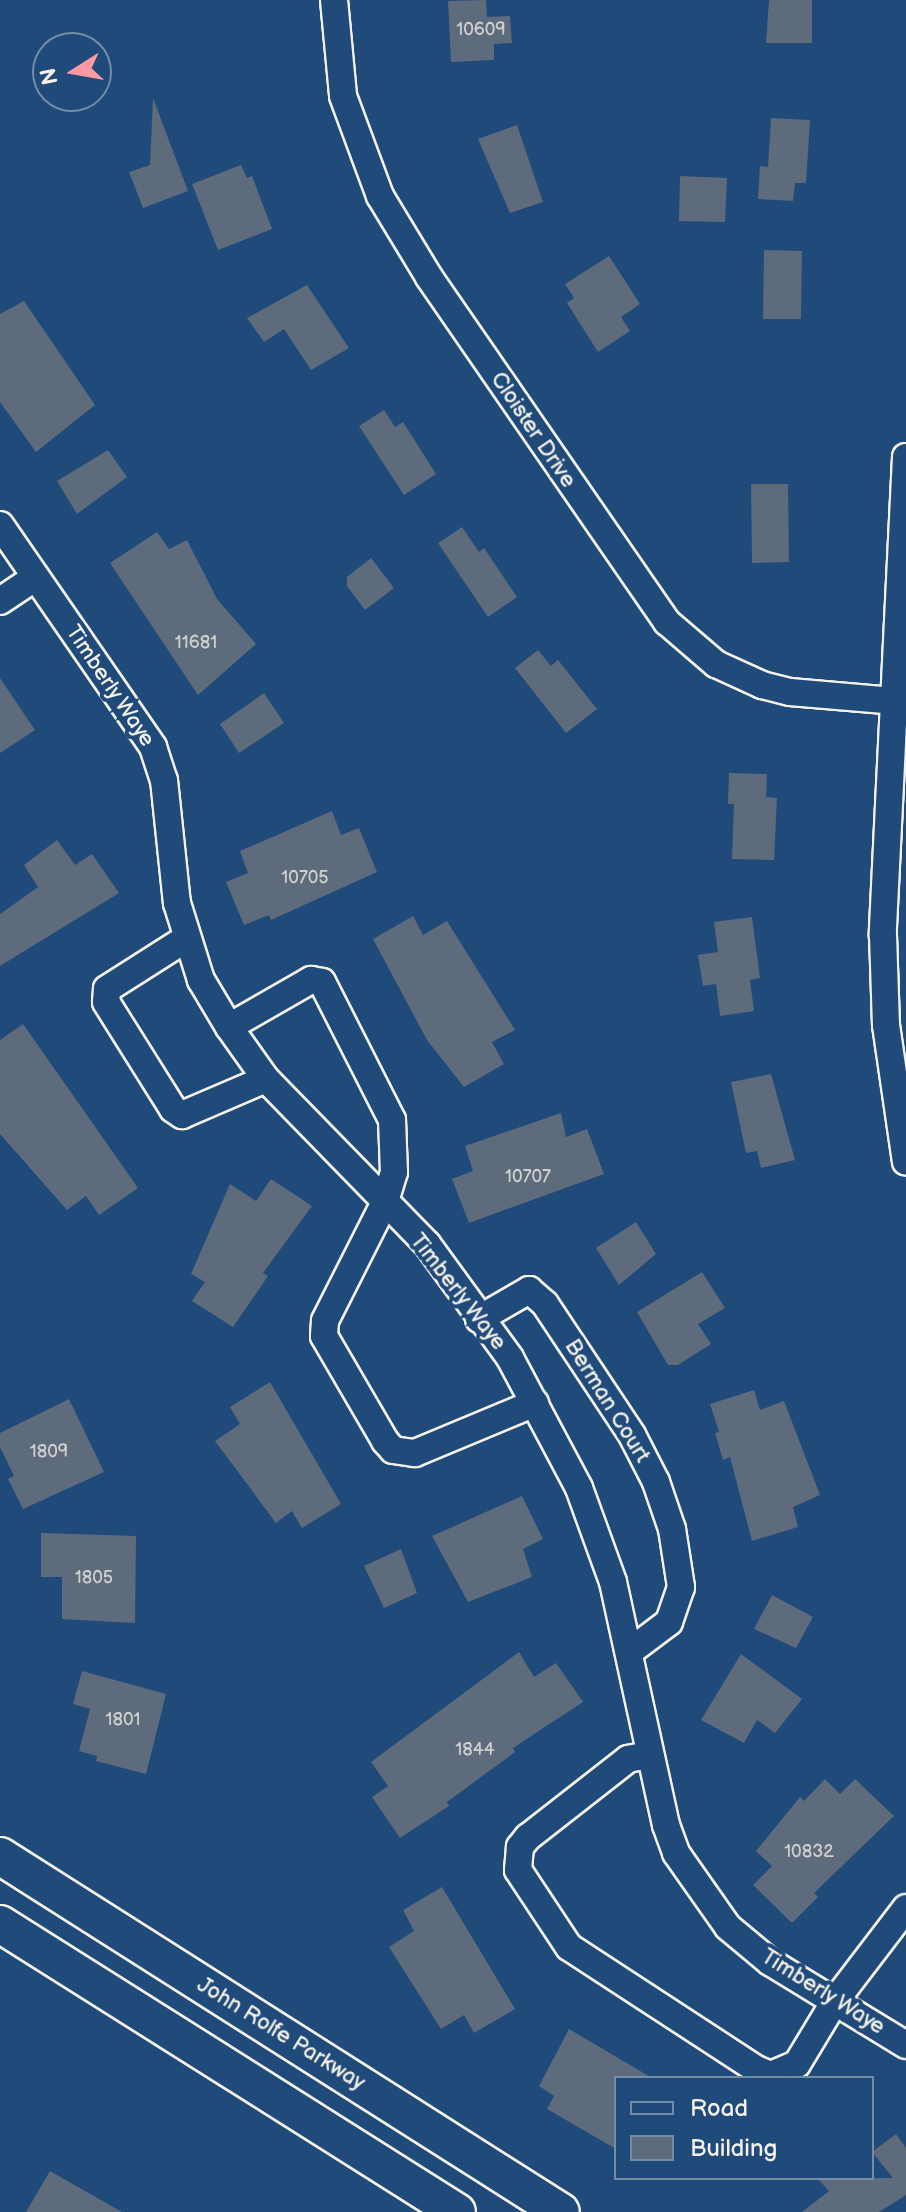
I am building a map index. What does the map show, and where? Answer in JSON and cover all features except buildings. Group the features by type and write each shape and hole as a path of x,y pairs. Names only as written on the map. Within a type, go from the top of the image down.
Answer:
{"main road":[{"name":"John Rolfe Parkway","path":"0,1856 561,2212"},
{"path":"0,1924 457,2212"}],"street":[{"name":"Cloister Drive","path":"334,0 343,96 380,196 429,277 667,622 716,664 762,685 790,692 894,701"},
{"path":"906,457 883,935 886,1025 906,1162"},
{"name":"Timberly Waye","path":"0,525 153,747 164,780 177,903 201,980 229,1027 266,1079 384,1204 427,1244 510,1358 579,1488 613,1582 650,1755 676,1853 713,1908 770,1962 906,2045"},
{"path":"0,601 36,577"},
{"path":"187,938 107,989 106,1002 173,1109 182,1115 266,1079"},
{"path":"229,1027 311,980 322,982 392,1120 394,1172 384,1204 325,1321 324,1336 385,1441 393,1450 415,1453 535,1403"},
{"name":"Berman Court","path":"479,1319 529,1290 545,1304 632,1435 656,1482 672,1529 680,1596 659,1634 629,1652"},
{"path":"650,1755 628,1759 520,1847 518,1870 554,1930 589,1963 771,2075 797,2064 835,2001 906,1908"}]}
